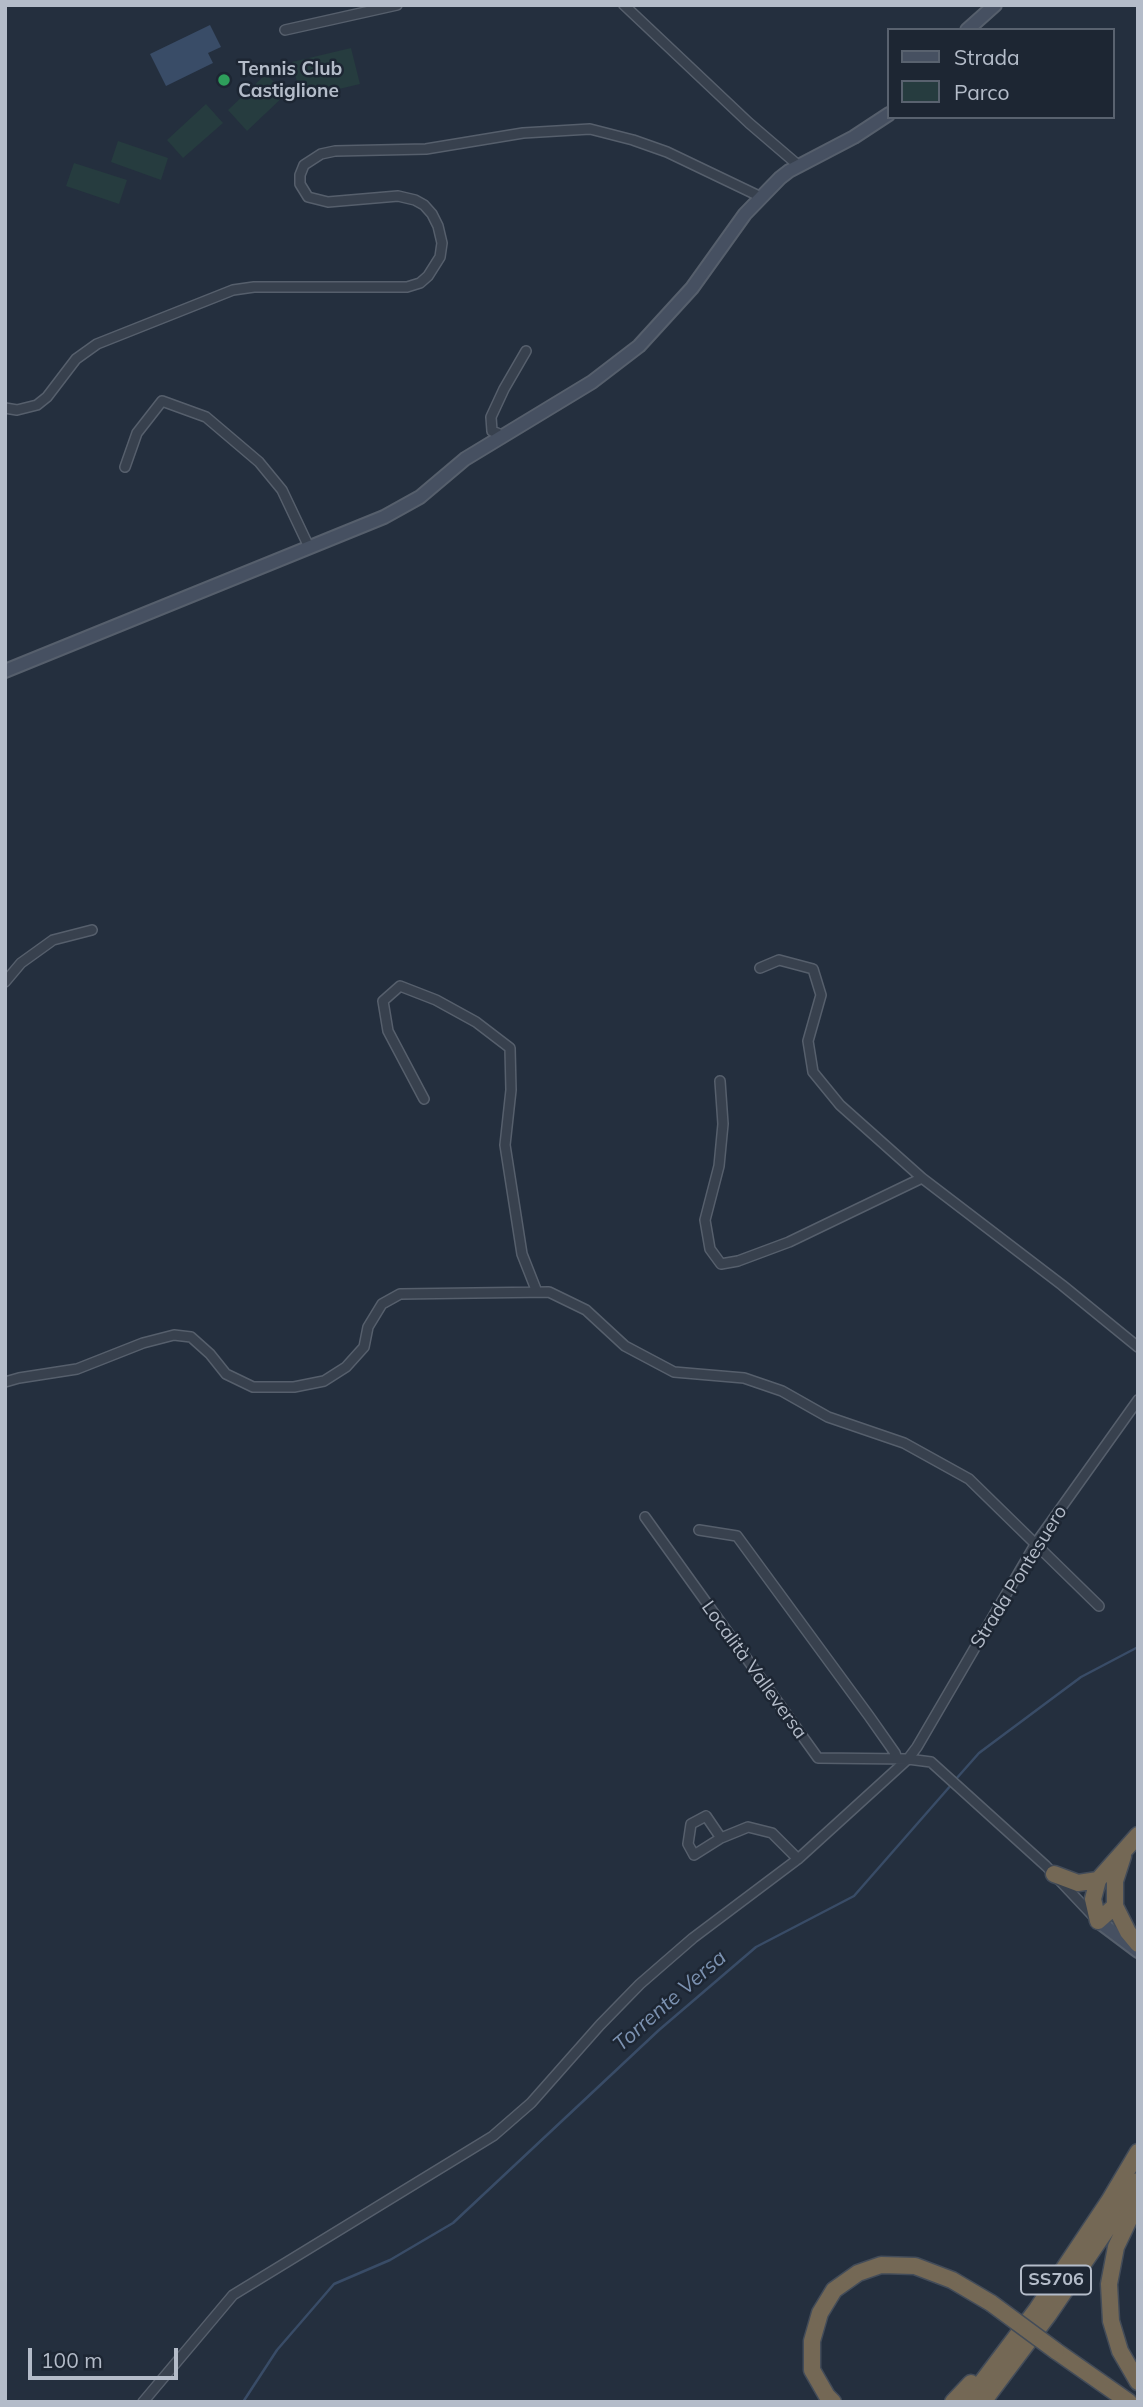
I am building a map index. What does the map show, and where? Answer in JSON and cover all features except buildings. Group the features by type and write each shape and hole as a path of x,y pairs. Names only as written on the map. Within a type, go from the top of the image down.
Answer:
{"highway":[{"path":"1115,1906 1098,1921 1093,1899 1098,1880 1138,1835"},
{"path":"1125,1850 1115,1881 1115,1906 1128,1932 1138,1944"},
{"path":"1054,1874 1078,1883 1098,1880"},
{"name":"SS706","path":"967,2402 1037,2309 1109,2201 1138,2152"},
{"name":"SS706","path":"983,2402 1049,2314 1138,2180"},
{"path":"1138,2201 1116,2247 1109,2284 1111,2321 1120,2351 1138,2382"},
{"path":"834,2402 827,2396 812,2370 812,2341 820,2314 834,2290 858,2273 881,2265 915,2266 952,2280 991,2303 1129,2402"},
{"path":"953,2402 970,2385 1005,2337 1037,2309"}],"street":[{"path":"285,30 397,5"},
{"path":"624,5 749,123 798,165"},
{"path":"969,28 995,5"},
{"path":"5,671 403,508 465,459 592,382 639,346 692,288 745,214 780,178 798,165 854,137 888,115"},
{"path":"5,408 17,410 37,405 47,397 76,359 97,344 233,290 254,287 407,287 420,283 440,257 442,243 432,214 415,200 398,196 328,202 308,197 300,184 300,176 304,164 321,154 335,151 426,149 523,133 590,129 633,139 667,152 761,197"},
{"path":"502,435 492,431 491,417 526,351"},
{"path":"125,467 137,433 162,401 206,417 259,461 282,490 309,547"},
{"path":"5,982 21,963 53,940 92,930"},
{"path":"760,968 779,960 813,969 821,995 808,1041 813,1072 840,1105 922,1178 1138,1347"},
{"path":"424,1099 388,1031 383,1002 400,986 446,1005 476,1022 510,1048 511,1090 505,1145 522,1254 537,1292"},
{"path":"720,1081 723,1124 719,1166 705,1220 710,1250 721,1264 789,1242 922,1178"},
{"path":"5,1382 78,1369 143,1343 174,1335 191,1337 210,1354 226,1374 253,1387 294,1387 324,1381 346,1367 364,1347 368,1327 382,1304 400,1294 549,1292 586,1310 625,1346 674,1372 744,1378 782,1391 828,1417 904,1443 969,1479 1099,1606"},
{"name":"Strada Pontesuero","path":"143,2402 233,2295 493,2136 531,2103 640,1984 693,1938 798,1859 908,1759 1035,1543 1138,1400"},
{"name":"Località Valleversa","path":"645,1517 818,1758 908,1759 931,1762 1054,1874"},
{"path":"699,1530 737,1536 869,1716 897,1759"},
{"path":"721,1838 748,1827 772,1833 798,1859"},
{"path":"1054,1874 1098,1921 1138,1951"}],"green space":[{"path":"351,48 360,84 301,98 292,62"},
{"path":"266,74 286,94 247,131 228,110"},
{"path":"206,104 223,123 183,158 167,140"},
{"path":"118,141 168,158 161,180 111,162"},
{"path":"74,163 127,180 119,204 66,186"}],"water":[{"path":"210,25 221,47 208,53 213,63 166,86 150,54"}],"waterway":[{"name":"Torrente Versa","path":"956,1779 979,1753 1081,1677 1138,1647"},
{"name":"Torrente Versa","path":"243,2402 277,2350 334,2284 390,2260 453,2223 659,2030 756,1947 854,1896 952,1784"}],"place":[{"name":"Tennis Club Castiglione","path":"224,80"}]}
